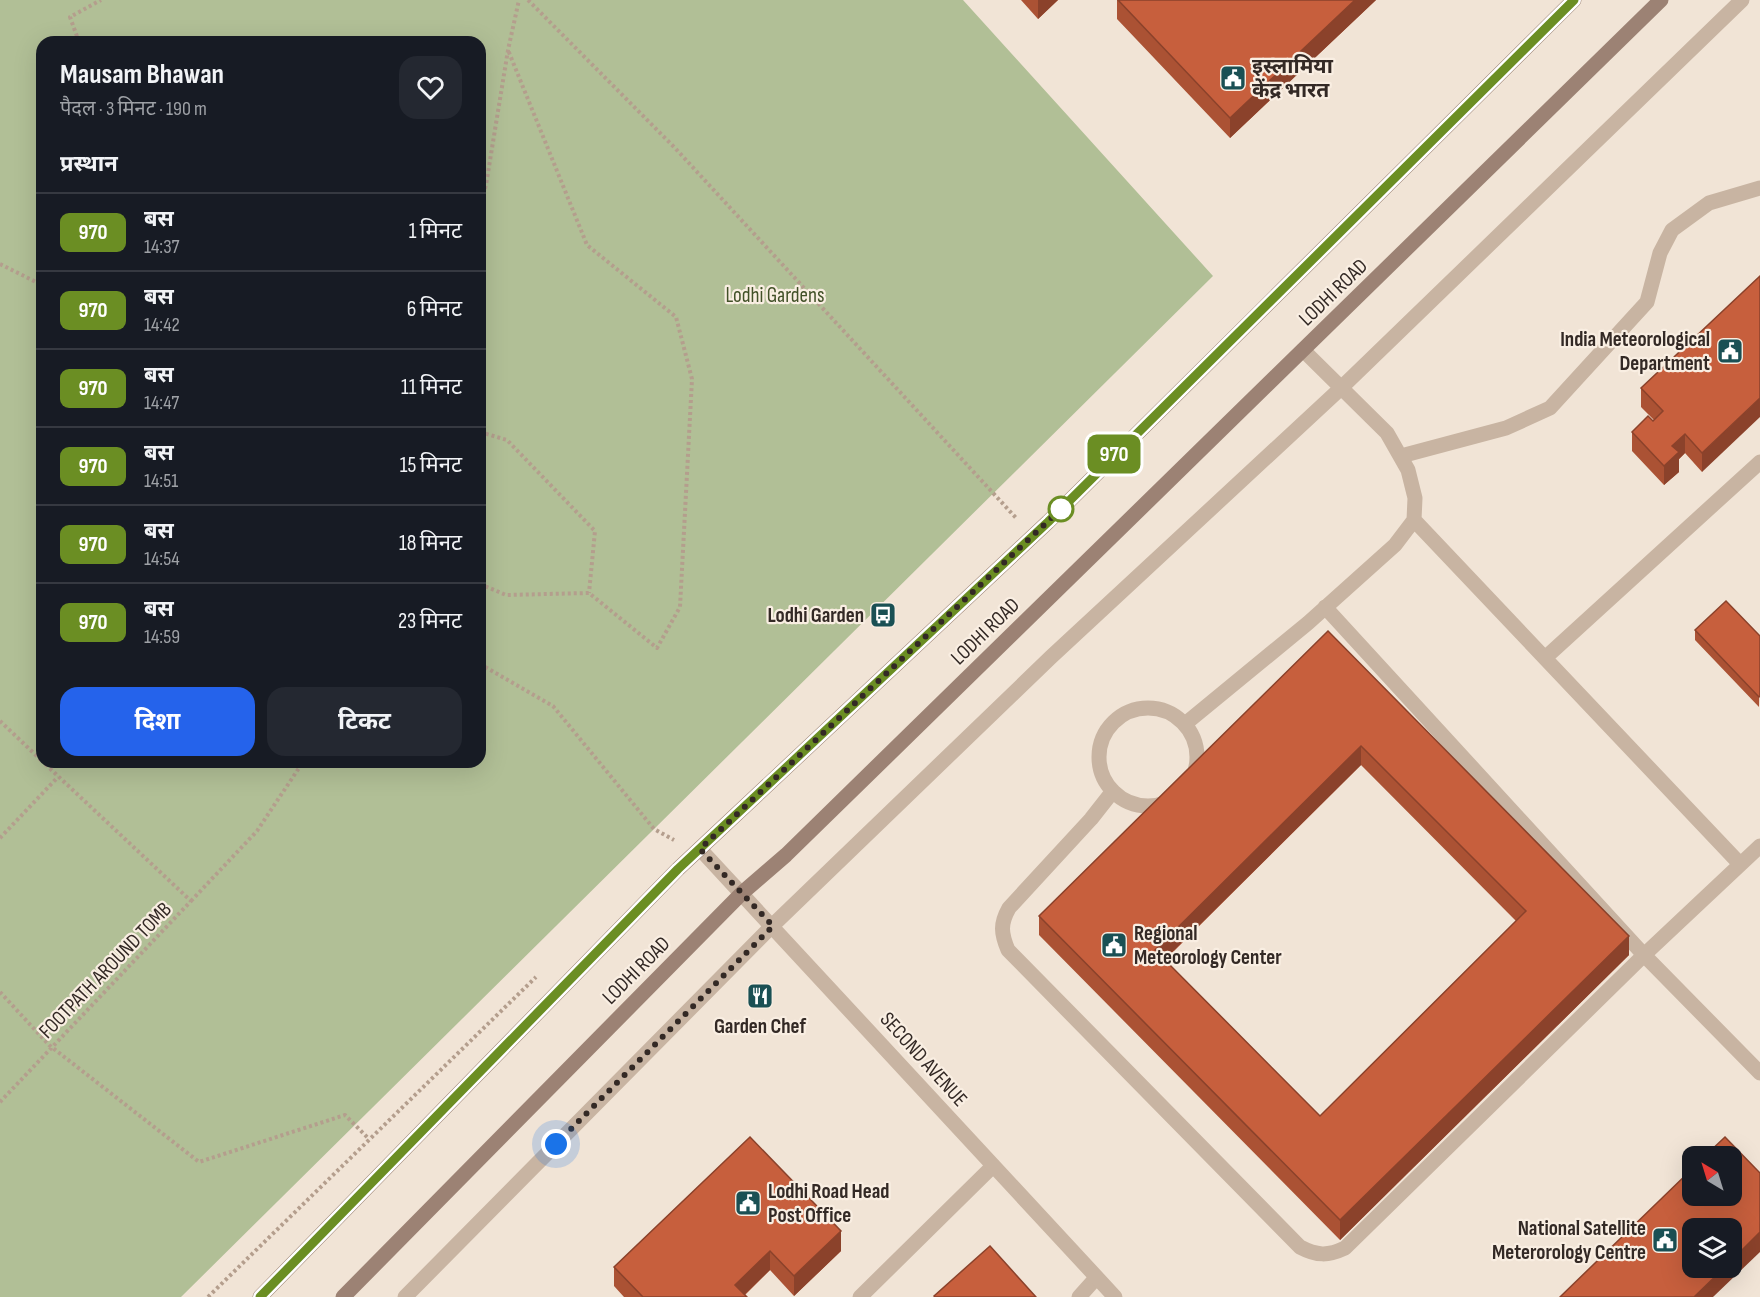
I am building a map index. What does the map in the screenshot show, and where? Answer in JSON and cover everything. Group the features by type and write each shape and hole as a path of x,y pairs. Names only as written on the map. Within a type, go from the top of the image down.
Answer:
{"main road":[{"name":"LODHI ROAD","path":"260,1297 678,869 1033,536 1574,0"},
{"name":"LODHI ROAD","path":"343,1297 742,893 786,855 1661,0"}],"street":[{"path":"405,1297 773,926 1051,657 1340,388 1742,0"},
{"path":"1401,456 1506,429 1550,408 1647,302 1660,253 1672,230 1709,203 1760,188"},
{"path":"1185,724 1325,607 1395,544 1414,520 1415,498 1408,470 1387,433 1303,350"},
{"path":"1545,658 1760,462"},
{"path":"1414,520 1740,864"},
{"path":"1325,607 1644,955 1760,1073"},
{"path":"1142,709 1157,709 1172,714 1185,724 1194,739 1198,755 1191,779 1175,799 1160,805 1142,806 1126,801 1113,791 1104,778 1100,764 1100,748 1115,722 1127,713 1142,709"},
{"path":"1113,791 1091,819 1009,908 1001,922 1002,936 1008,950 1300,1247 1315,1255 1332,1254 1345,1248 1644,955 1760,846"},
{"name":"SECOND AVENUE","path":"700,849 1115,1297"},
{"path":"860,1297 993,1166"},
{"path":"1079,1297 1096,1278"}],"path":[{"path":"77,36 70,17 101,0"},
{"path":"486,186 508,50 519,0"},
{"path":"528,0 683,156 1033,536"},
{"path":"486,587 506,595 589,593 657,648 680,607 692,379 676,317 587,245 508,50"},
{"path":"0,264 36,282"},
{"path":"486,434 507,440 594,531 589,593"},
{"path":"486,667 553,706 654,828 675,840 700,849"},
{"name":"FOOTPATH AROUND TOMB","path":"0,721 36,755"},
{"name":"FOOTPATH AROUND TOMB","path":"0,1102 190,901 49,768"},
{"path":"190,901 257,831 299,768"},
{"path":"0,838 58,777"},
{"path":"669,847 675,840"},
{"path":"208,1297 540,972"},
{"path":"0,992 52,1047 199,1162 345,1115 369,1139"}],"green space":[{"name":"Lodhi Gardens","path":"0,0 963,0 1213,276 181,1297 0,1297"}],"building":[{"name":"इस्लामिया केंद्र भारत","path":"1118,0 1355,0 1230,118"},
{"name":"India Meteorological Department","path":"1760,276 1760,398 1702,453 1685,434 1672,446 1679,452 1664,466 1632,432 1648,416 1653,421 1663,411 1641,388"},
{"path":"1726,601 1760,636 1759,697 1695,630"},
{"name":"Regional Meteorology Center","path":"1328,631 1629,936 1340,1220 1039,916","holes":["1361,746 1526,911 1320,1116 1155,950"]},
{"name":"Lodhi Road Head Post Office","path":"750,1137 841,1231 794,1276 770,1251 735,1285 747,1297 643,1297 614,1267"},
{"name":"National Satellite Meterorology Centre","path":"1725,1137 1734,1146 1716,1146"},
{"name":"National Satellite Meterorology Centre","path":"1742,1154 1760,1173 1760,1232 1742,1250 1742,1218 1682,1218 1682,1278 1714,1278 1694,1297 1560,1297 1682,1179 1682,1206 1742,1206"},
{"path":"990,1246 1036,1297 934,1296"}],"bus line":[{"name":"970","path":"260,1297 678,869 1048,522 1574,0"}],"place":[{"name":"इस्लामिया केंद्र भारत","path":"1233,78"},
{"name":"India Meteorological Department","path":"1730,351"},
{"name":"Lodhi Garden","path":"883,615"},
{"name":"Regional Meteorology Center","path":"1114,945"},
{"name":"Garden Chef","path":"760,996"},
{"name":"Lodhi Road Head Post Office","path":"748,1203"},
{"name":"National Satellite Meterorology Centre","path":"1665,1240"}],"route":[{"path":"556,1144 773,926 700,849 1061,509"}]}
